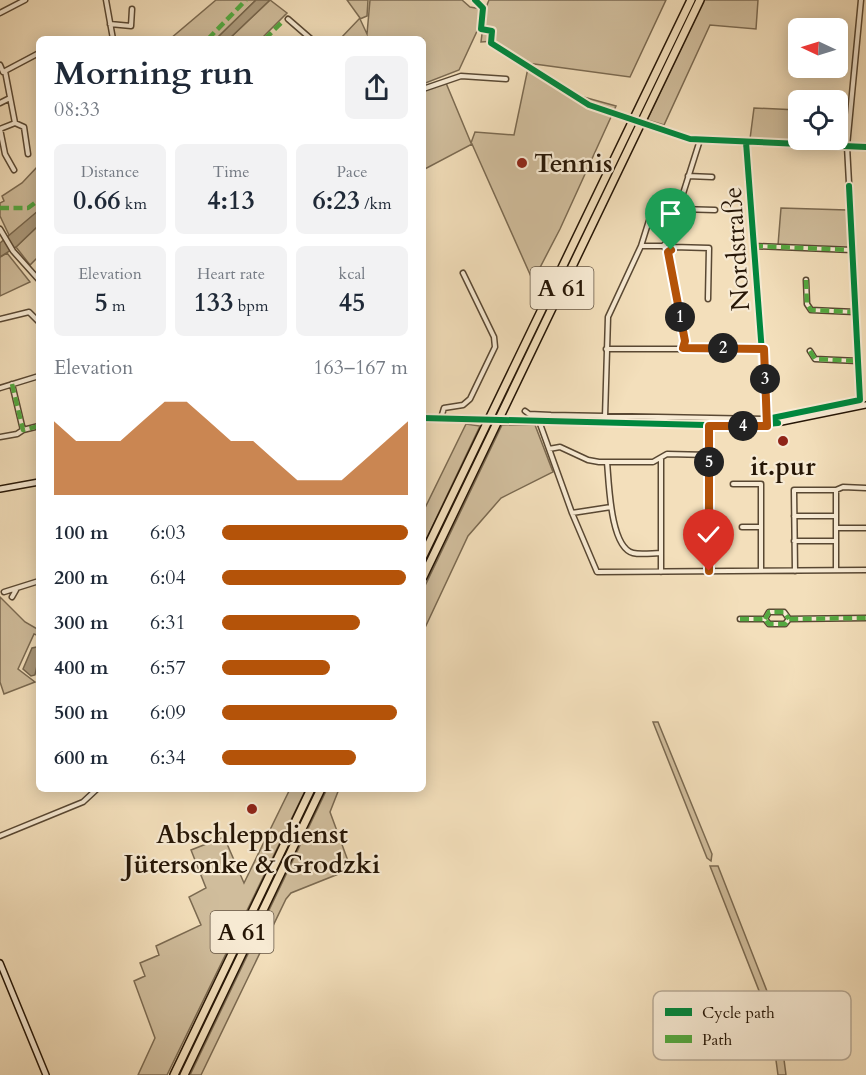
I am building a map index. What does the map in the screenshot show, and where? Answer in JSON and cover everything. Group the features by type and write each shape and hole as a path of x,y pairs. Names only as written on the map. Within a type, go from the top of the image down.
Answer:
{"highway":[{"name":"A 61","path":"426,550 691,0"},
{"name":"A 61","path":"426,571 700,0"},
{"name":"A 61","path":"174,1075 310,792"},
{"name":"A 61","path":"184,1075 320,792"}],"street":[{"path":"0,14 25,0"},
{"path":"106,0 112,36"},
{"path":"848,136 861,0"},
{"path":"110,24 131,26 132,9"},
{"path":"288,19 308,36"},
{"path":"0,78 36,55"},
{"path":"0,65 6,73 15,123"},
{"path":"426,87 461,76 506,79"},
{"path":"0,103 10,98"},
{"path":"15,170 5,154 0,129 15,123 24,127 28,154"},
{"path":"641,246 663,246 668,242 700,140 788,144"},
{"name":"Nordstraße","path":"746,142 764,349 767,422"},
{"path":"848,146 866,147"},
{"path":"426,418 709,426 767,422 862,403 847,150"},
{"path":"688,176 712,177"},
{"path":"706,203 706,210"},
{"path":"678,209 715,210"},
{"path":"605,417 608,317 641,246 652,210"},
{"path":"0,229 13,251 36,277"},
{"path":"668,242 673,247 710,248 708,299"},
{"path":"663,246 668,252 685,341 683,348"},
{"path":"754,246 852,250"},
{"path":"668,252 673,247"},
{"path":"441,418 447,407 463,405 470,399 495,347 494,337 463,273"},
{"path":"806,280 807,304 810,310 855,312"},
{"path":"0,319 29,312 36,319"},
{"path":"606,350 764,349"},
{"path":"810,351 815,359 858,361"},
{"path":"0,388 36,377"},
{"path":"12,384 23,430"},
{"path":"525,411 529,414 767,422"},
{"path":"539,421 572,513 597,572 866,570"},
{"path":"709,426 709,571"},
{"path":"0,437 36,427"},
{"path":"549,449 560,447 588,460 607,462 652,462 667,454 709,455"},
{"path":"661,458 662,572"},
{"path":"607,462 614,525 626,549 632,553 661,553"},
{"path":"0,489 36,483"},
{"path":"733,484 761,484 762,571"},
{"path":"795,571 794,490 866,488"},
{"path":"836,490 837,569"},
{"path":"572,513 611,507"},
{"path":"794,516 836,516"},
{"path":"742,527 761,527"},
{"path":"836,528 866,528"},
{"path":"794,541 836,541"},
{"path":"4,592 36,582"},
{"path":"12,597 16,589"},
{"path":"765,619 769,612 784,612 789,619"},
{"path":"765,619 769,624 784,624 789,619 866,618"},
{"path":"740,619 765,619"},
{"path":"0,836 83,802 95,792"},
{"path":"0,963 46,1075"}],"shaded area":[{"path":"216,0 256,0 219,36 174,36"},
{"path":"256,0 270,0 232,36 219,36"},
{"path":"270,0 287,13 264,36 232,36"},
{"path":"347,0 368,0 367,16 360,19 367,34 370,0 462,0 470,7 481,9 478,29 459,70 426,83 426,36 343,36 360,18"},
{"path":"489,0 666,0 630,77 527,63 495,41 481,42 485,10"},
{"path":"704,0 758,0 756,29 710,25 664,125 647,120"},
{"path":"528,68 573,98 580,96 616,106 560,229 533,281 472,144 426,168 426,90 446,83 471,143 475,132 514,135"},
{"path":"754,108 788,110 788,140 750,139"},
{"path":"36,168 36,213 10,237 0,216 0,203 4,201 2,196 22,183"},
{"path":"781,208 847,210 849,248 778,245"},
{"path":"36,213 36,228 16,247 0,257 0,243"},
{"path":"36,228 36,259 30,265 16,247"},
{"path":"7,253 30,282 0,296 0,257"},
{"path":"466,424 480,426 426,540 426,506"},
{"path":"502,425 535,425 553,472 501,498 468,536 426,626 426,584"},
{"path":"0,597 25,622 36,628 36,635 34,634 18,669 35,682 4,694 0,682"},
{"path":"36,647 36,670 35,675 31,676 23,669 32,648"},
{"path":"653,722 658,722 712,854 711,861 707,858"},
{"path":"289,792 305,792 167,1075 138,1075 155,1038 134,981 145,976 140,963 159,955 156,946 201,925 189,897 206,888 191,850 224,837 244,883"},
{"path":"326,792 338,792 330,812 351,869 291,893 286,899 201,1075 190,1075"},
{"path":"710,866 718,866 767,991 759,991"},
{"path":"776,1060 784,1060 786,1075 778,1075"}],"marked path":[{"path":"211,36 246,0"},
{"path":"268,36 281,23"},
{"path":"0,208 28,208 36,202"},
{"path":"754,246 852,250"},
{"path":"806,280 807,304 811,310 855,312"},
{"path":"810,351 815,359 858,361"},
{"path":"12,384 23,430 36,427"},
{"path":"765,619 769,612 784,612 789,619"},
{"path":"740,619 765,619 769,624 785,624 789,619 866,618"}],"cycle path":[{"path":"475,0 483,8 481,29 492,31 491,43 589,105 690,139 866,147"},
{"path":"746,142 767,419 860,400 849,186"},
{"path":"426,418 744,426 778,423"}],"place":[{"name":"Tennis","path":"522,163"},
{"name":"it.pur","path":"783,441"},
{"name":"Abschleppdienst Jütersonke & Grodzki","path":"252,809"}],"route":[{"path":"671,250 668,252 685,341 683,348 764,349 767,426 709,426 709,571"}]}
